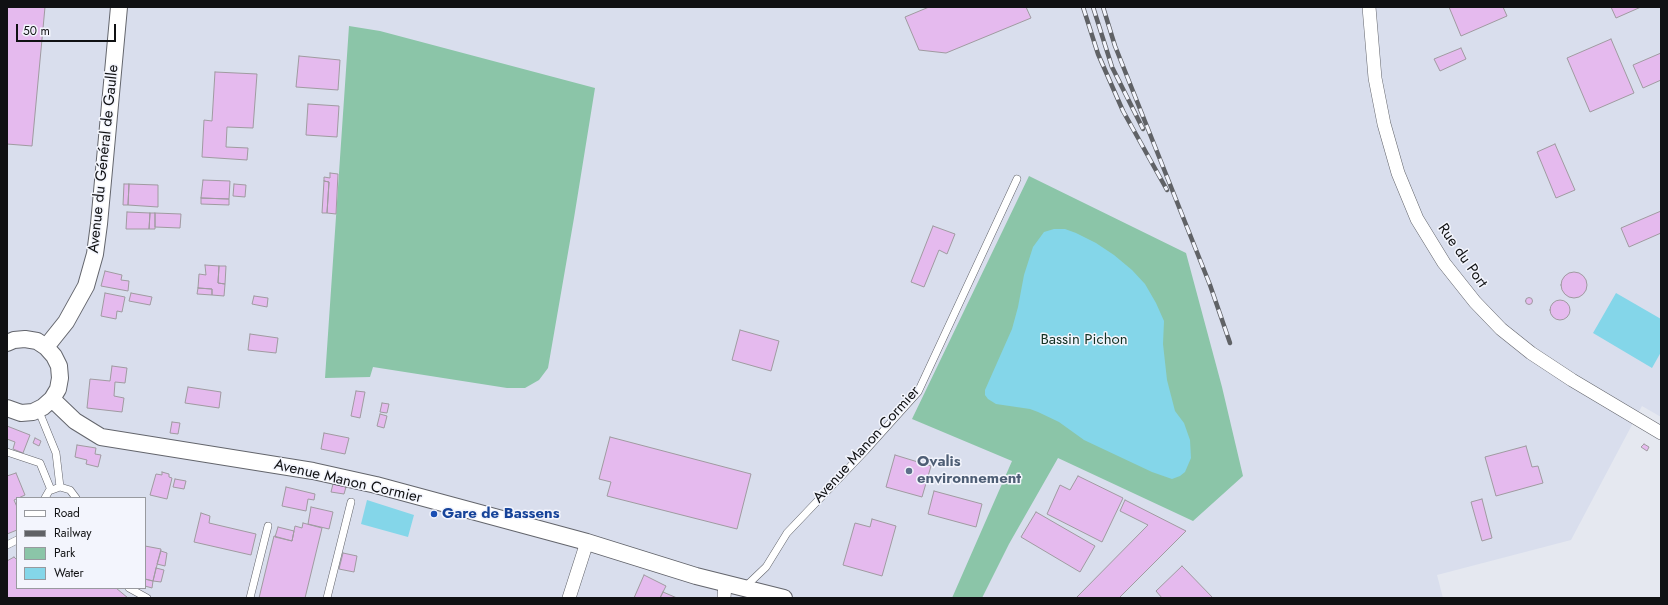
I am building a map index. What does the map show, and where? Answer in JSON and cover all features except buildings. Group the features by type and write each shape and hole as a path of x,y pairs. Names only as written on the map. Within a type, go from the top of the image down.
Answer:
{"street":[{"name":"Avenue du Général de Gaulle","path":"46,347 66,322 86,286 95,254 119,7"},
{"name":"Rue du Port","path":"1369,7 1375,78 1384,124 1398,173 1417,219 1444,263 1475,302 1501,329 1531,353 1572,380 1661,433"},
{"path":"7,343 14,340 26,339 36,341 46,347 57,361 60,378 58,389 52,399 43,407 33,412 21,413 7,408"},
{"name":"Avenue Manon Cormier","path":"52,399 75,421 101,437 313,471 376,485 587,542 724,591 744,588 784,598"},
{"path":"569,598 587,542"}],"lane":[{"name":"Avenue Manon Cormier","path":"744,588 766,566 787,533 865,451 918,392 1017,179"},
{"path":"38,409 56,453 60,487"},
{"path":"7,452 40,463 51,490"},
{"path":"46,497 51,490 60,487 70,490 75,497"},
{"path":"328,598 351,502"},
{"path":"250,598 268,526"},
{"path":"7,545 16,540"},
{"path":"131,589 147,598"}],"shaded area":[{"path":"7,7 1661,7 1661,417 1642,406 1571,540 1437,575 1443,598 7,598"}],"green space":[{"path":"349,26 380,31 595,88 548,368 539,380 525,388 507,388 373,367 370,377 325,378"},
{"name":"Bassin Pichon","path":"1029,176 1186,253 1222,387 1243,476 1193,521 1058,458 1009,544 982,598 952,598 1012,461 912,419"}],"water":[{"name":"Bassin Pichon","path":"1054,229 1065,229 1076,233 1096,243 1114,255 1132,270 1145,284 1156,303 1164,321 1163,344 1167,380 1175,411 1184,423 1190,440 1191,458 1185,472 1180,476 1172,479 1152,472 1084,440 1059,422 1038,412 1030,409 996,404 985,395 985,390 1012,329 1024,275 1033,247 1044,232"},
{"path":"1616,293 1661,319 1661,352 1652,368 1593,333"},
{"path":"367,500 414,515 408,537 361,524"}],"railway":[{"path":"1083,7 1098,54 1123,111 1167,190"},
{"path":"1093,7 1112,67 1143,129"},
{"path":"1103,7 1115,46 1210,285 1230,343"}],"place":[{"name":"Ovalis environnement","path":"909,471"},
{"name":"Gare de Bassens","path":"434,514"}]}
